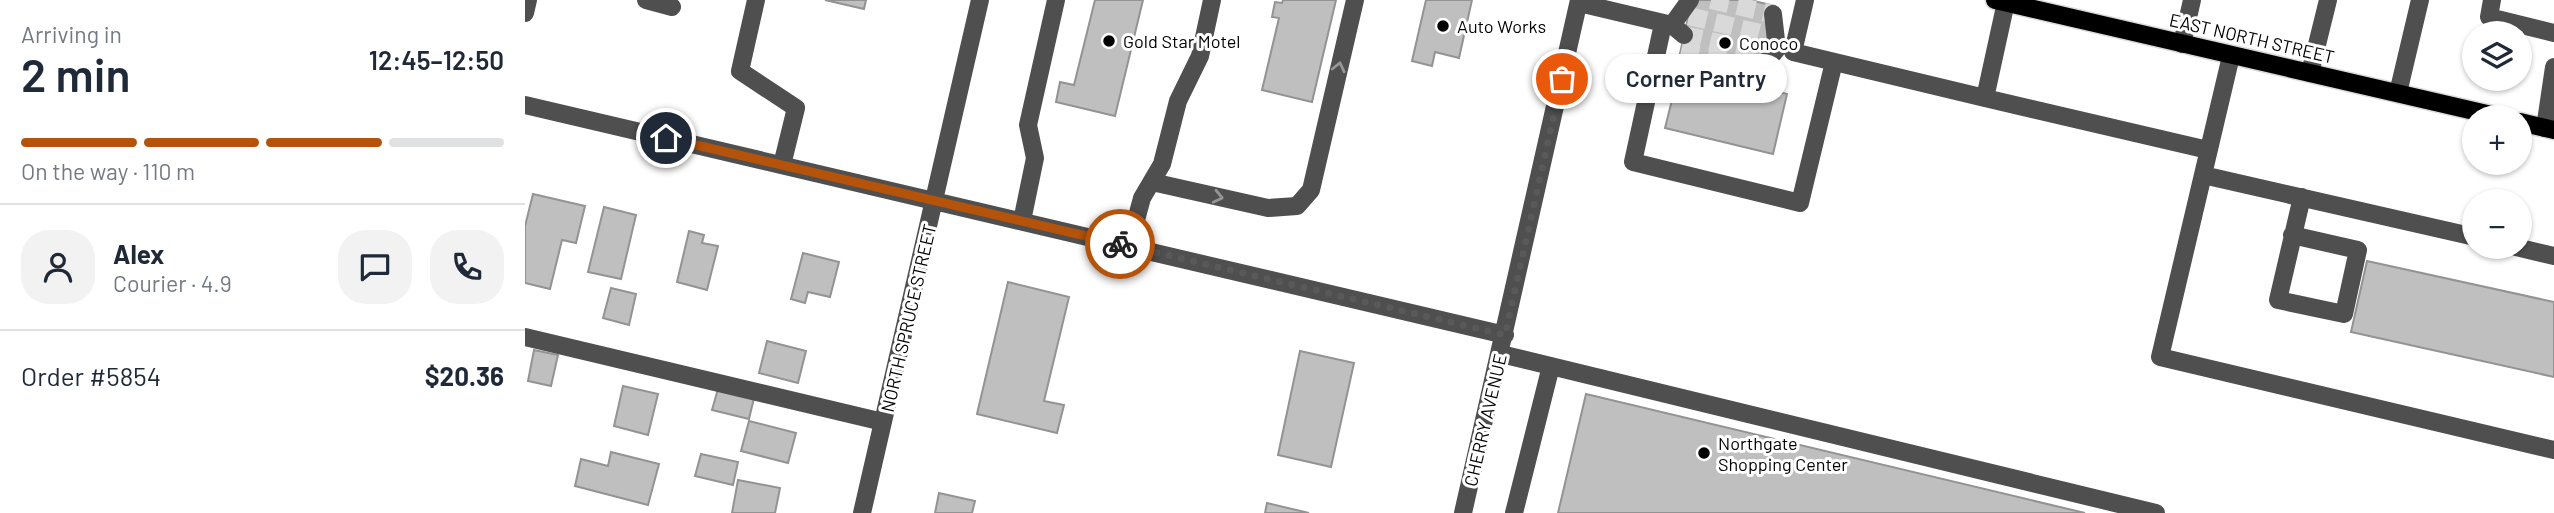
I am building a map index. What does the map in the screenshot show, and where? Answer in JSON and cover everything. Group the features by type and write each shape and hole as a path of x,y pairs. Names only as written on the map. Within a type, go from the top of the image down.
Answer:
{"main road":[{"name":"EAST NORTH STREET","path":"2000,1 2060,8 2182,44 2462,108"}],"street":[{"path":"525,13 528,0"},
{"path":"646,0 672,7"},
{"path":"756,0 740,71 796,108 782,165"},
{"name":"NORTH SPRUCE STREET","path":"862,513 980,0"},
{"path":"1129,246 1142,198 1162,164 1178,101 1200,56 1212,0"},
{"path":"1152,182 1268,208 1297,206 1311,190 1355,0"},
{"path":"1772,52 1805,0"},
{"path":"2182,44 2192,0"},
{"path":"2310,73 2328,0"},
{"path":"2398,93 2420,0"},
{"path":"2492,0 2489,17 2554,33"},
{"path":"1022,221 1035,158 1028,125 1053,1"},
{"path":"1579,1 1675,34"},
{"name":"CHERRY AVENUE","path":"1463,513 1579,1"},
{"path":"1985,98 2000,1"},
{"path":"1690,8 1675,34 1633,162 1800,203 1834,62"},
{"path":"1772,52 1773,14"},
{"path":"1772,52 1834,62 2209,150"},
{"path":"2231,56 2160,357 2554,450"},
{"path":"2549,129 2554,67"},
{"path":"525,105 1505,335"},
{"path":"2203,175 2462,234"},
{"path":"2292,235 2358,250 2344,314 2278,300 2292,235 2302,197"},
{"path":"2532,251 2554,256"},
{"path":"525,337 883,422"},
{"path":"1500,354 2156,513"},
{"path":"1514,513 1551,366"}],"building":[{"path":"825,0 866,0 864,9"},
{"name":"Gold Star Motel","path":"1095,0 1143,0 1115,116 1056,102 1060,82 1074,85"},
{"path":"1283,0 1336,0 1312,102 1262,90 1279,18 1272,17 1275,2 1282,3"},
{"name":"Auto Works","path":"1426,0 1472,0 1459,58 1435,52 1432,66 1412,61"},
{"name":"Conoco","path":"1692,0 1750,0 1775,6 1759,76 1679,58"},
{"path":"1680,68 1787,94 1773,154 1665,128"},
{"path":"533,194 585,206 576,243 562,240 550,289 525,283 525,226"},
{"path":"604,207 636,215 621,279 588,272"},
{"path":"689,231 704,235 702,243 718,246 707,290 677,282"},
{"path":"803,253 839,262 830,297 808,292 805,303 791,299"},
{"path":"2367,261 2554,302 2554,377 2351,332"},
{"path":"1008,282 1069,297 1044,401 1064,405 1057,433 977,414"},
{"path":"611,288 636,294 629,325 603,318"},
{"path":"767,341 806,351 798,383 759,373"},
{"path":"534,350 558,355 551,386 528,381"},
{"path":"1300,351 1354,363 1331,467 1278,455"},
{"path":"623,386 658,394 648,435 614,426"},
{"path":"718,389 754,398 749,419 712,410"},
{"name":"Northgate Shopping Center","path":"1586,394 2085,513 1558,513"},
{"path":"749,421 796,433 788,463 741,451"},
{"path":"611,452 659,464 648,505 575,486 581,459 608,466"},
{"path":"701,454 738,462 733,485 695,476"},
{"path":"738,480 780,488 775,513 732,513"},
{"path":"939,493 975,501 972,513 935,513"},
{"path":"1267,503 1309,513 1265,513"}],"tunnel":[{"path":"1711,0 1773,14"},
{"path":"1689,16 1768,35"},
{"path":"1684,35 1764,53"},
{"path":"1681,51 1760,69"}],"way so far":[{"path":"1120,244 1505,335 1562,79"}],"place":[{"name":"Auto Works","path":"1443,26"},
{"name":"Gold Star Motel","path":"1109,41"},
{"name":"Conoco","path":"1725,43"},
{"name":"Corner Pantry","path":"1562,79"},
{"name":"Northgate Shopping Center","path":"1704,453"}],"route":[{"path":"666,138 1120,244"}]}
